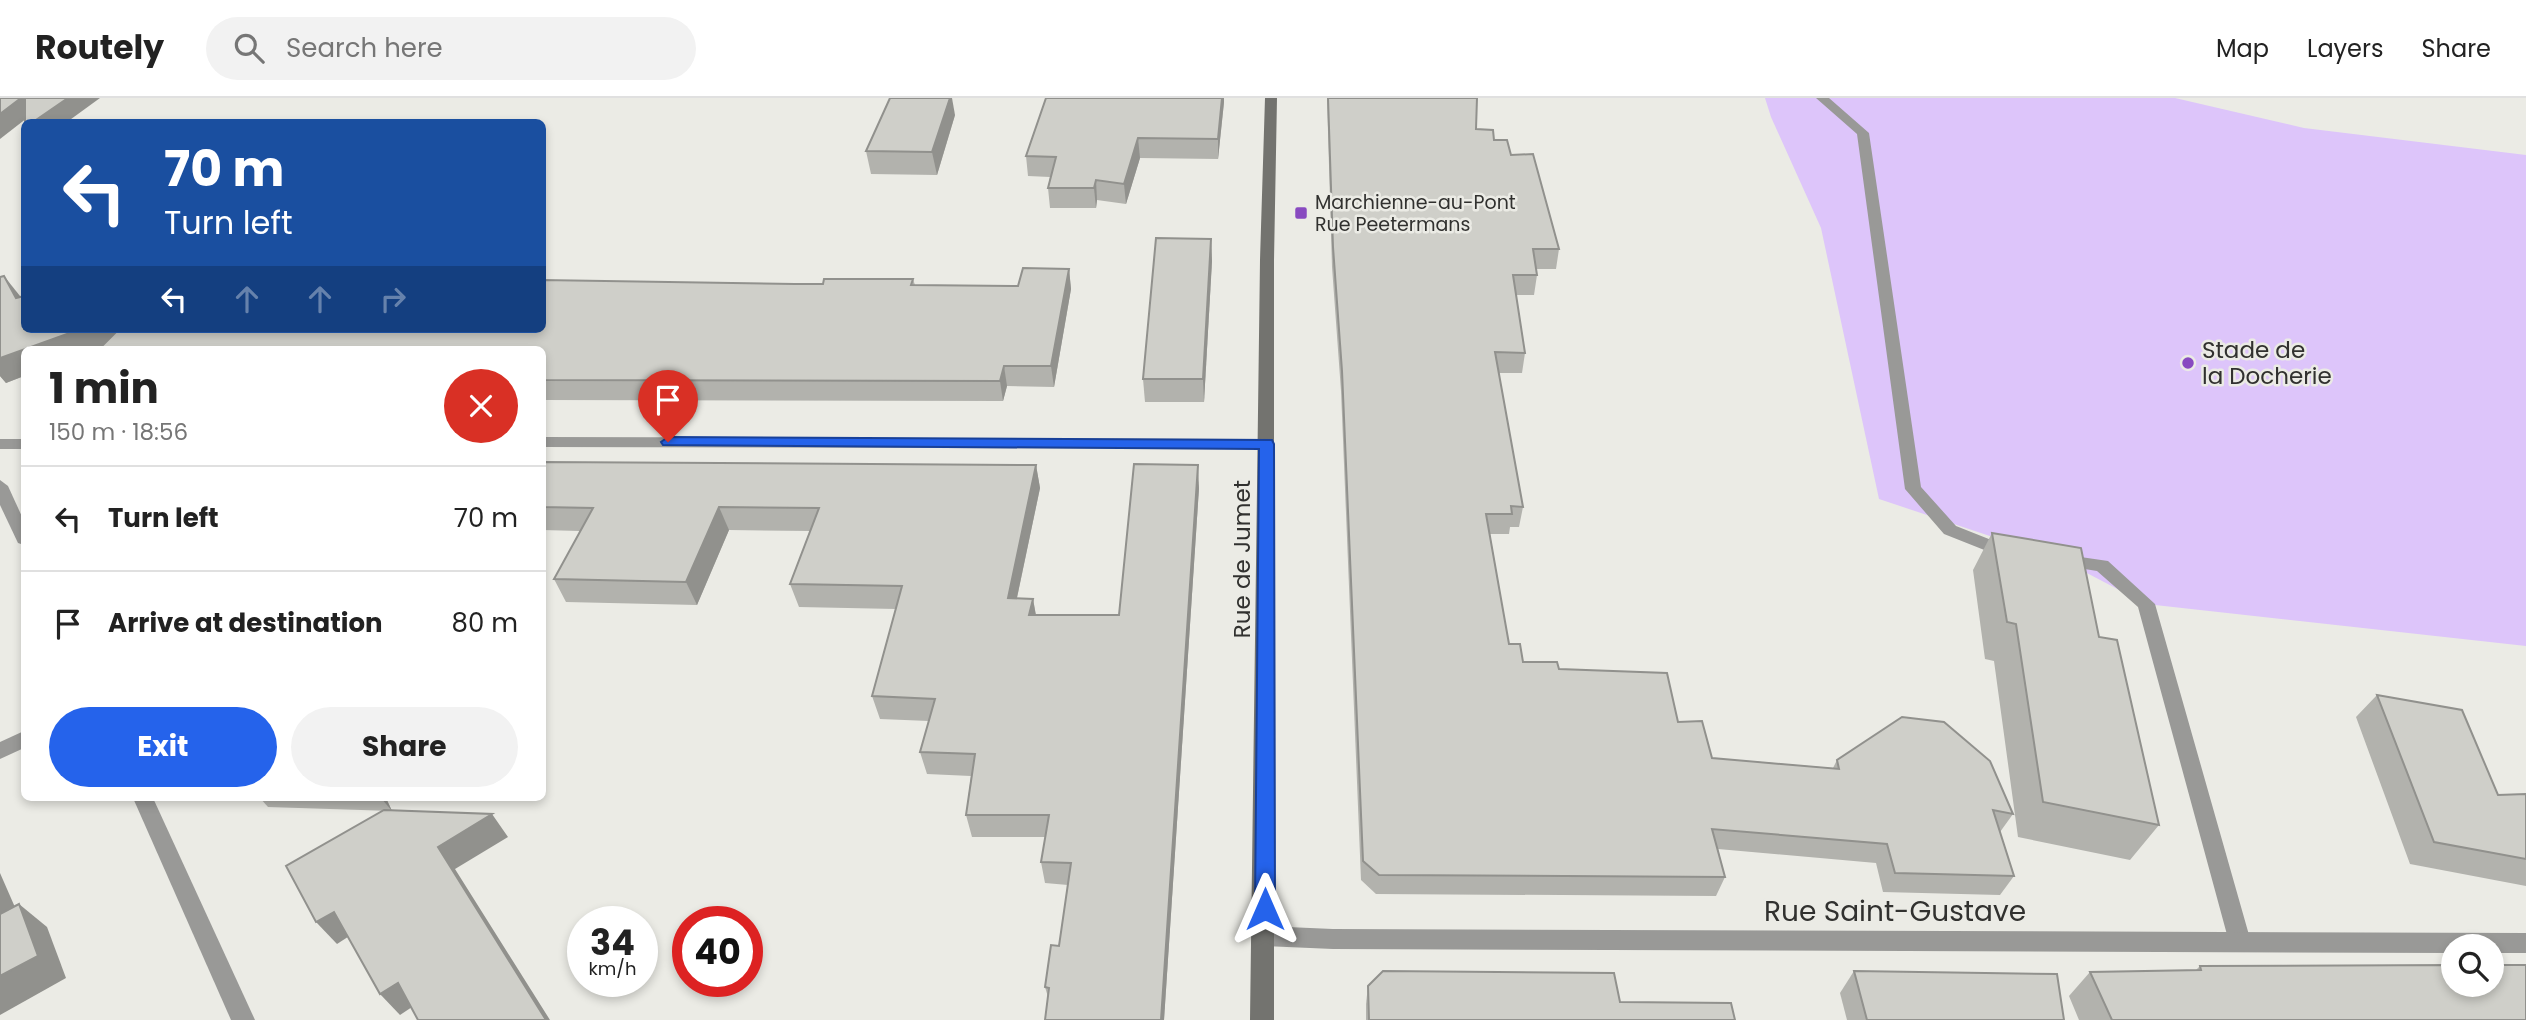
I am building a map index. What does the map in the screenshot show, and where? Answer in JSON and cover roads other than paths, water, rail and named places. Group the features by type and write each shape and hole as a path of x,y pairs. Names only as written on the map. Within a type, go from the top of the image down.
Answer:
{"street":[{"name":"Rue de Jumet","path":"1262,1020 1265,936 1266,444 1271,98"},
{"path":"1822,98 1863,133 1913,489 1950,530 2007,553 2020,554"},
{"path":"546,442 1266,444"},
{"path":"0,444 21,444"},
{"path":"0,486 21,532"},
{"path":"2048,558 2102,565 2146,604 2240,942"},
{"path":"0,751 21,740"},
{"path":"144,801 243,1020"},
{"name":"Rue Saint-Gustave","path":"1265,936 1333,939 2526,943"}],"place":[{"name":"Marchienne-au-Pont Rue Peetermans","path":"1301,213"},
{"name":"Stade de la Docherie","path":"2188,363"}]}
